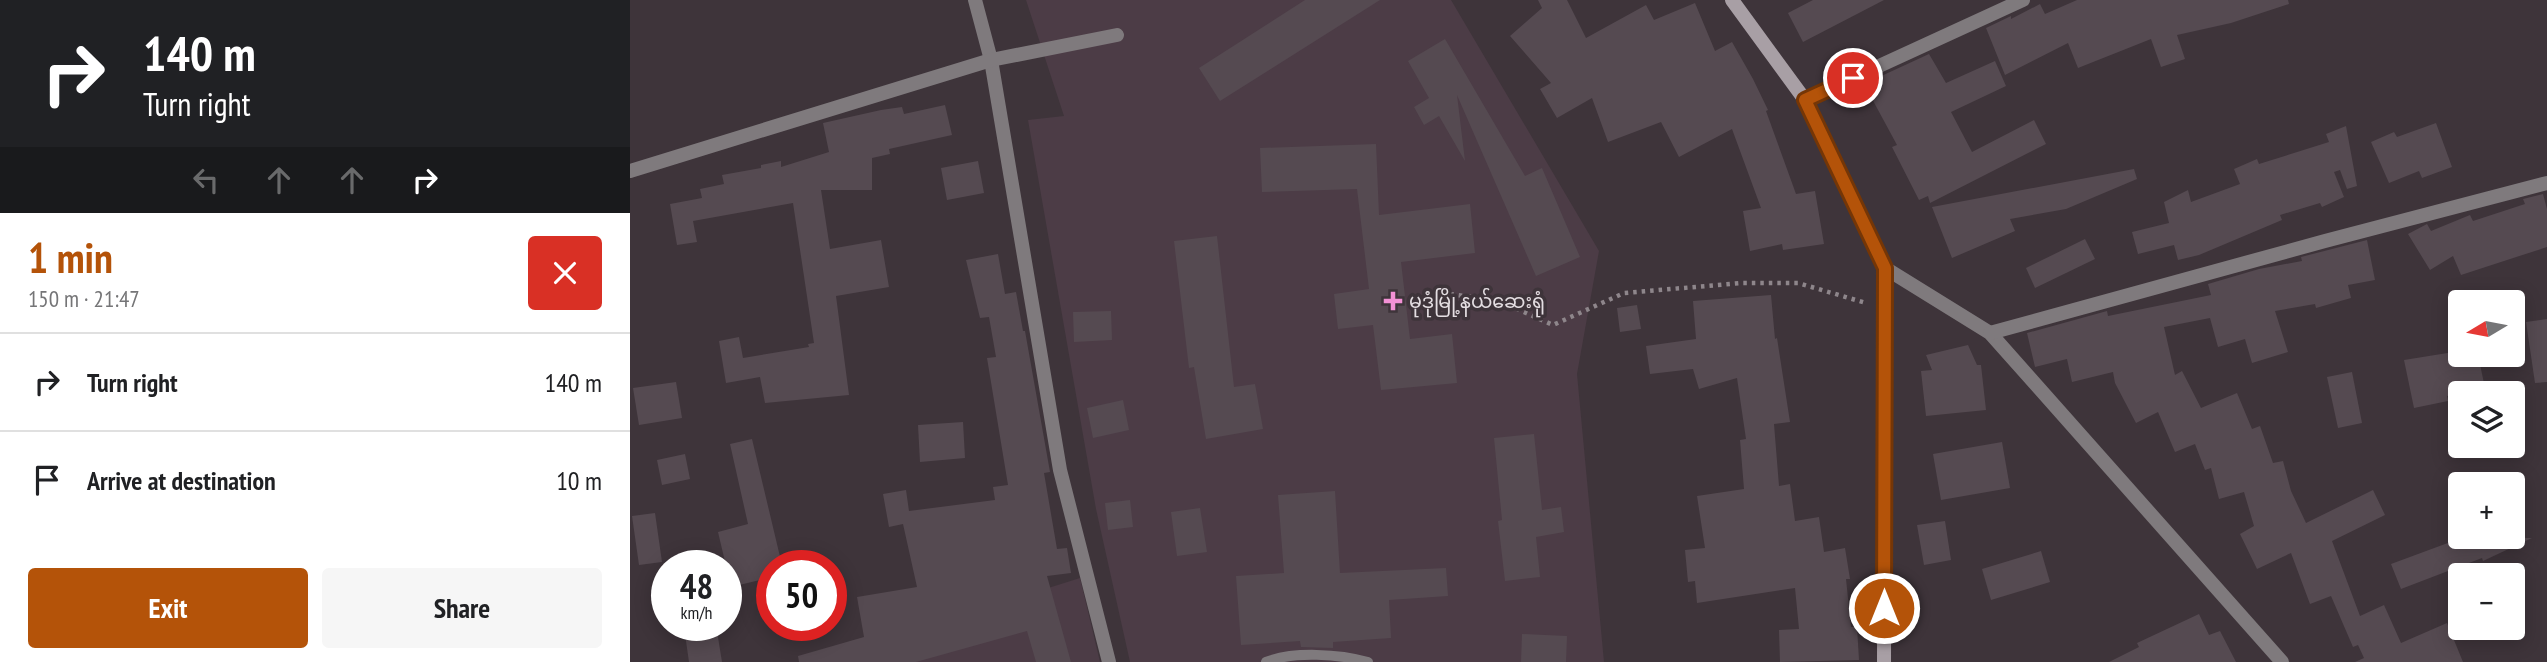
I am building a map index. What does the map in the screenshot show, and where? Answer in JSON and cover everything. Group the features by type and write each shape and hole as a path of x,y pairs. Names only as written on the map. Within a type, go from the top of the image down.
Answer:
{"main road":[{"path":"1732,0 1805,100 1885,268 1884,662"}],"street":[{"path":"975,0 991,60 1060,470 1109,662"},
{"path":"1805,100 2023,0"},
{"path":"630,171 991,60 1116,35"},
{"path":"1990,334 2325,241 2547,184"},
{"path":"1885,268 1990,334 2282,662"}],"lane":[{"path":"1266,662 1279,657 1347,656 1368,662"}],"path":[{"path":"1425,290 1497,300 1553,325 1624,293 1742,283 1798,283 1884,308"}],"shaded area":[{"path":"1026,0 1451,0 1599,251 1577,374 1604,662 1130,662 1096,509 1028,120 1064,116"},
{"path":"1080,578 1100,662 813,662"}],"building":[{"path":"1305,0 1380,0 1220,101 1199,68"},
{"path":"1538,0 1567,0 1586,38 1646,5 1654,20 1695,3 1715,51 1732,42 1753,79 1768,110 1766,111 1796,194 1815,191 1824,244 1783,250 1782,244 1750,251 1743,211 1761,208 1732,129 1679,157 1661,122 1608,142 1592,98 1557,118 1540,89 1551,83 1510,36 1542,8"},
{"path":"1813,0 1884,0 1803,42 1788,13"},
{"path":"2077,0 2288,0 2289,4 2231,23 2177,35 2185,59 2161,67 2151,39 2078,68 2068,43 2005,75 1986,28 2040,4 2045,14"},
{"path":"1445,39 1525,176 1542,168 1580,257 1536,276 1457,95 1465,161 1439,116 1424,125 1414,107 1429,98 1408,61"},
{"path":"1929,54 1946,83 1995,61 2006,86 1951,112 1972,152 2034,120 2046,144 1930,203 1928,196 1919,200 1892,147 1897,145 1864,84"},
{"path":"945,105 952,135 889,149 890,154 872,158 872,190 821,190 830,249 881,240 889,287 836,296 849,395 765,403 760,377 726,383 719,341 739,337 743,358 809,347 808,344 814,343 793,203 693,221 697,242 677,245 670,204 702,198 700,189 724,184 722,175 761,168 761,165 781,161 781,167 829,152 823,123 881,110 902,107 904,114"},
{"path":"2436,123 2452,167 2422,178 2419,171 2389,183 2371,142 2394,132 2397,137"},
{"path":"2346,126 2357,186 2347,189 2340,170 2334,172 2344,197 2322,207 2320,203 2280,215 2282,220 2199,255 2178,260 2174,245 2138,254 2132,232 2169,223 2164,202 2188,190 2191,202 2240,184 2234,169 2257,159 2259,164 2329,142 2326,134"},
{"path":"1376,144 1379,215 1470,204 1475,253 1401,262 1410,339 1452,334 1457,383 1381,390 1373,325 1338,329 1334,294 1369,289 1357,189 1262,192 1260,148"},
{"path":"978,161 984,193 947,200 941,168"},
{"path":"2134,169 2137,179 2066,209 2010,219 2015,231 1952,258 1932,207"},
{"path":"2543,194 2547,209 2547,247 2461,275 2453,256 2430,270 2408,234 2427,224 2431,231 2470,215 2473,221 2525,204 2523,199"},
{"path":"1217,236 1234,387 1255,384 1263,429 1206,439 1194,367 1189,368 1174,241"},
{"path":"2085,239 2095,259 2035,288 2026,268"},
{"path":"2367,240 2375,280 2348,285 2351,298 2316,308 2315,304 2275,311 2288,352 2252,363 2245,339 2218,347 2210,318 2164,327 2175,375 2182,371 2201,408 2237,393 2252,429 2260,426 2273,463 2283,461 2291,491 2306,523 2373,490 2385,515 2332,541 2360,616 2384,605 2401,643 2447,623 2448,640 2454,640 2463,662 2355,662 2364,658 2358,645 2353,647 2331,596 2310,604 2291,553 2257,569 2240,534 2254,526 2244,492 2219,499 2211,468 2205,470 2195,444 2175,452 2158,412 2136,423 2115,383 2113,372 2072,382 2067,359 2035,367 2027,333 2107,311 2108,316 2211,295 2208,284 2259,269 2302,261 2301,257"},
{"path":"998,254 1005,294 1016,292 1025,331 1050,472 1044,473 1057,549 1067,548 1071,573 1047,576 1071,662 1036,662 1027,631 916,662 799,662 798,656 864,637 857,597 917,587 903,524 889,527 883,494 906,490 909,511 995,500 993,487 1008,485 987,358 996,357 989,317 980,318 966,260"},
{"path":"1771,295 1775,339 1777,338 1790,422 1774,424 1779,486 1790,484 1795,521 1819,517 1824,552 1845,548 1850,579 1846,579 1851,627 1857,627 1859,660 1780,662 1779,630 1799,629 1795,588 1697,603 1695,581 1688,582 1685,550 1705,548 1697,496 1744,489 1740,440 1746,439 1737,378 1699,389 1693,369 1650,374 1646,346 1696,339 1693,301"},
{"path":"1637,305 1641,329 1620,332 1617,308"},
{"path":"1111,311 1112,340 1074,342 1073,312"},
{"path":"2547,319 2547,382 2535,383 2526,322"},
{"path":"1968,345 1977,365 1981,365 1986,410 1926,416 1921,371 1932,370 1926,355"},
{"path":"2448,353 2448,368 2481,368 2484,381 2448,381 2448,401 2414,408 2404,360"},
{"path":"2352,372 2362,423 2338,428 2327,377"},
{"path":"676,382 682,418 639,425 633,388"},
{"path":"1123,400 1129,430 1093,438 1087,408"},
{"path":"963,422 965,458 920,462 918,425"},
{"path":"1534,434 1542,510 1561,507 1564,532 1536,537 1540,577 1505,581 1498,521 1502,520 1494,438"},
{"path":"752,439 778,550 756,550 756,581 742,584 742,550 722,550 718,532 748,524 730,444"},
{"path":"2002,442 2010,488 1941,500 1933,454"},
{"path":"685,454 690,479 662,485 657,460"},
{"path":"1335,491 1340,573 1446,568 1448,596 1389,600 1391,638 1333,642 1333,648 1301,647 1300,641 1241,645 1236,576 1284,573 1278,495"},
{"path":"1130,500 1133,527 1108,530 1105,503"},
{"path":"1200,508 1207,552 1177,556 1171,512"},
{"path":"655,513 660,550 651,550 651,563 639,565 632,516"},
{"path":"1945,521 1951,560 1924,565 1917,525"},
{"path":"2448,543 2448,549 2509,549 2483,561 2482,558 2469,563 2448,563 2448,571 2401,589 2391,564"},
{"path":"2041,551 2050,582 1991,600 1982,569"},
{"path":"2199,614 2209,635 2220,631 2236,662 2109,662 2139,647 2137,643"},
{"path":"1522,634 1567,636 1566,662 1521,662"},
{"path":"686,641 719,641 722,662 689,662"}],"place":[{"name":"မုဒုံမြို့နယ်ဆေးရုံ","path":"1393,301"}],"route":[{"path":"1853,78 1805,100 1885,268 1884,608"}]}
